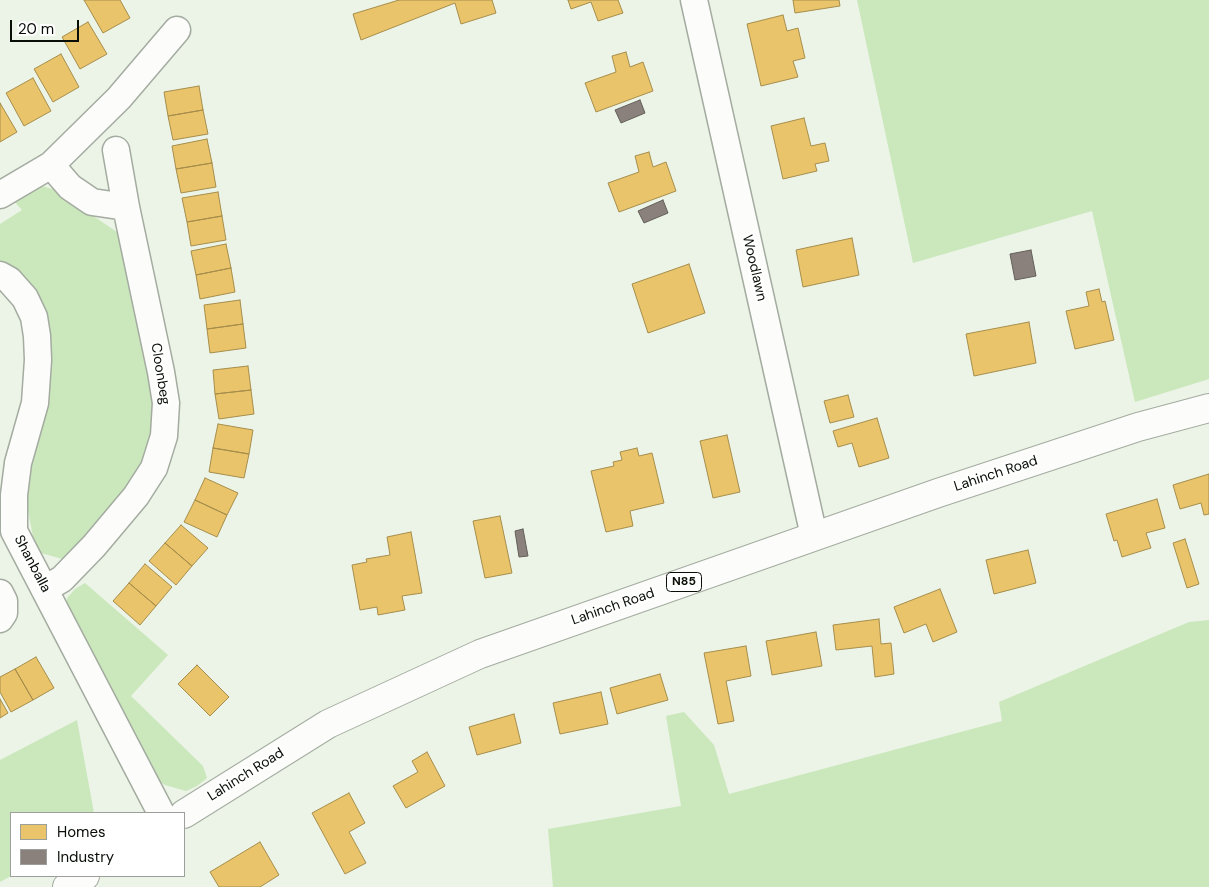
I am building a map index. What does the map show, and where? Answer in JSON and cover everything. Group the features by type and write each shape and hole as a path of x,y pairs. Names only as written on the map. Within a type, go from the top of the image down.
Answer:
{"main road":[{"name":"Lahinch Road","path":"185,813 328,724 480,654 814,536 1138,427 1209,408"},
{"path":"67,887 83,877"}],"street":[{"name":"Woodlawn","path":"694,0 814,536"},
{"path":"0,195 51,165 119,98 176,30"},
{"name":"Cloonbeg","path":"45,590 62,579 94,546 136,496 154,468 164,436 166,403 162,372 126,207 116,150"},
{"path":"51,165 70,187 92,202 126,207"},
{"name":"Shanballa","path":"0,275 9,280 25,298 34,317 38,360 35,403 18,463 7,535 45,590 160,812"},
{"path":"0,593 4,601 4,613 0,619"}],"green space":[{"path":"857,0 1209,0 1209,379 1135,402 1092,211 913,263"},
{"path":"38,185 53,189 117,232 124,242 157,414 136,485 66,560 41,553 33,537 27,505 28,469 47,387 0,263 0,224 22,210 12,199"},
{"path":"85,583 168,655 131,696 203,766 207,778 197,786 186,791 165,785 152,777 66,610 67,598 75,589"},
{"path":"1209,620 1209,887 553,887 548,829 681,806 666,716 684,712 714,745 729,794 1002,721 999,702 1189,622"},
{"path":"77,720 94,812 10,812 10,877 0,882 0,760"}],"building: Homes":[{"path":"84,0 120,0 130,18 103,33"},
{"path":"399,0 492,0 496,13 461,24 455,3 361,40 353,14"},
{"path":"568,0 618,0 623,13 598,21 591,2 571,9"},
{"path":"793,0 839,0 840,6 795,13"},
{"path":"783,15 787,31 798,28 805,58 793,61 798,77 761,86 747,24"},
{"path":"88,22 107,54 80,69 62,37"},
{"path":"626,52 630,67 643,62 653,91 596,112 585,83 616,72 612,56"},
{"path":"61,54 79,87 53,102 34,69"},
{"path":"33,78 51,111 24,126 6,93"},
{"path":"199,86 203,110 168,116 164,92"},
{"path":"0,103 17,132 0,142"},
{"path":"203,110 208,134 173,140 168,116"},
{"path":"804,118 811,146 825,143 829,161 815,164 817,171 783,179 771,126"},
{"path":"207,139 212,163 176,169 172,146"},
{"path":"649,152 653,167 666,162 676,191 619,212 608,183 639,172 635,156"},
{"path":"212,163 216,187 181,193 176,169"},
{"path":"218,192 222,216 187,222 182,198"},
{"path":"222,216 226,240 191,246 187,222"},
{"path":"852,238 859,275 803,287 796,250"},
{"path":"226,244 231,268 196,275 191,251"},
{"path":"689,264 705,313 648,333 632,284"},
{"path":"231,268 235,292 200,299 196,275"},
{"path":"1099,289 1102,302 1105,301 1114,340 1075,349 1066,311 1089,306 1086,292"},
{"path":"240,300 243,324 207,329 204,305"},
{"path":"1029,322 1036,363 974,376 966,334"},
{"path":"243,324 246,348 210,353 207,329"},
{"path":"248,366 251,390 215,394 213,370"},
{"path":"251,390 254,414 219,419 215,394"},
{"path":"848,395 854,417 830,423 824,401"},
{"path":"877,418 889,458 859,467 852,443 838,447 833,431"},
{"path":"218,424 253,430 249,454 213,448"},
{"path":"727,435 740,492 713,498 700,441"},
{"path":"213,448 249,454 244,478 209,472"},
{"path":"637,448 639,456 652,453 664,503 630,511 633,526 606,532 591,471 614,466 613,462 622,460 620,452"},
{"path":"1209,474 1209,514 1204,515 1201,503 1180,509 1173,485"},
{"path":"205,478 238,493 227,515 195,500"},
{"path":"1157,499 1165,528 1146,533 1151,548 1122,557 1117,540 1114,541 1106,514"},
{"path":"195,500 227,515 217,537 184,522"},
{"path":"500,516 512,573 485,578 473,521"},
{"path":"181,525 208,548 192,566 165,543"},
{"path":"411,532 422,593 402,596 405,610 378,615 377,607 360,610 352,565 367,562 366,559 390,555 387,537"},
{"path":"1185,539 1199,584 1187,588 1173,543"},
{"path":"165,543 192,566 176,585 149,561"},
{"path":"1028,550 1036,583 994,594 986,560"},
{"path":"145,564 172,587 156,606 129,583"},
{"path":"129,583 156,606 140,625 113,601"},
{"path":"940,589 957,632 933,642 926,624 904,633 894,607"},
{"path":"879,619 881,644 891,643 894,674 875,677 872,646 836,650 833,625"},
{"path":"816,632 822,666 772,675 766,641"},
{"path":"746,646 751,676 726,681 734,721 718,724 704,653"},
{"path":"36,657 54,688 33,700 15,669"},
{"path":"197,665 229,697 210,716 178,684"},
{"path":"15,669 33,700 11,712 0,692 0,677"},
{"path":"660,674 668,700 617,714 610,688"},
{"path":"601,692 608,724 560,734 553,703"},
{"path":"0,699 8,713 0,718"},
{"path":"514,714 521,743 477,755 469,727"},
{"path":"427,752 445,786 406,808 393,786 418,772 412,761"},
{"path":"349,793 365,823 349,832 366,863 345,874 312,813"},
{"path":"260,842 279,875 260,887 219,887 210,872"}],"building: Industry":[{"path":"640,100 645,113 621,123 615,110"},
{"path":"663,200 668,213 644,223 638,211"},
{"path":"1031,250 1036,276 1015,280 1010,254"},
{"path":"523,529 528,556 519,557 515,531"}]}
